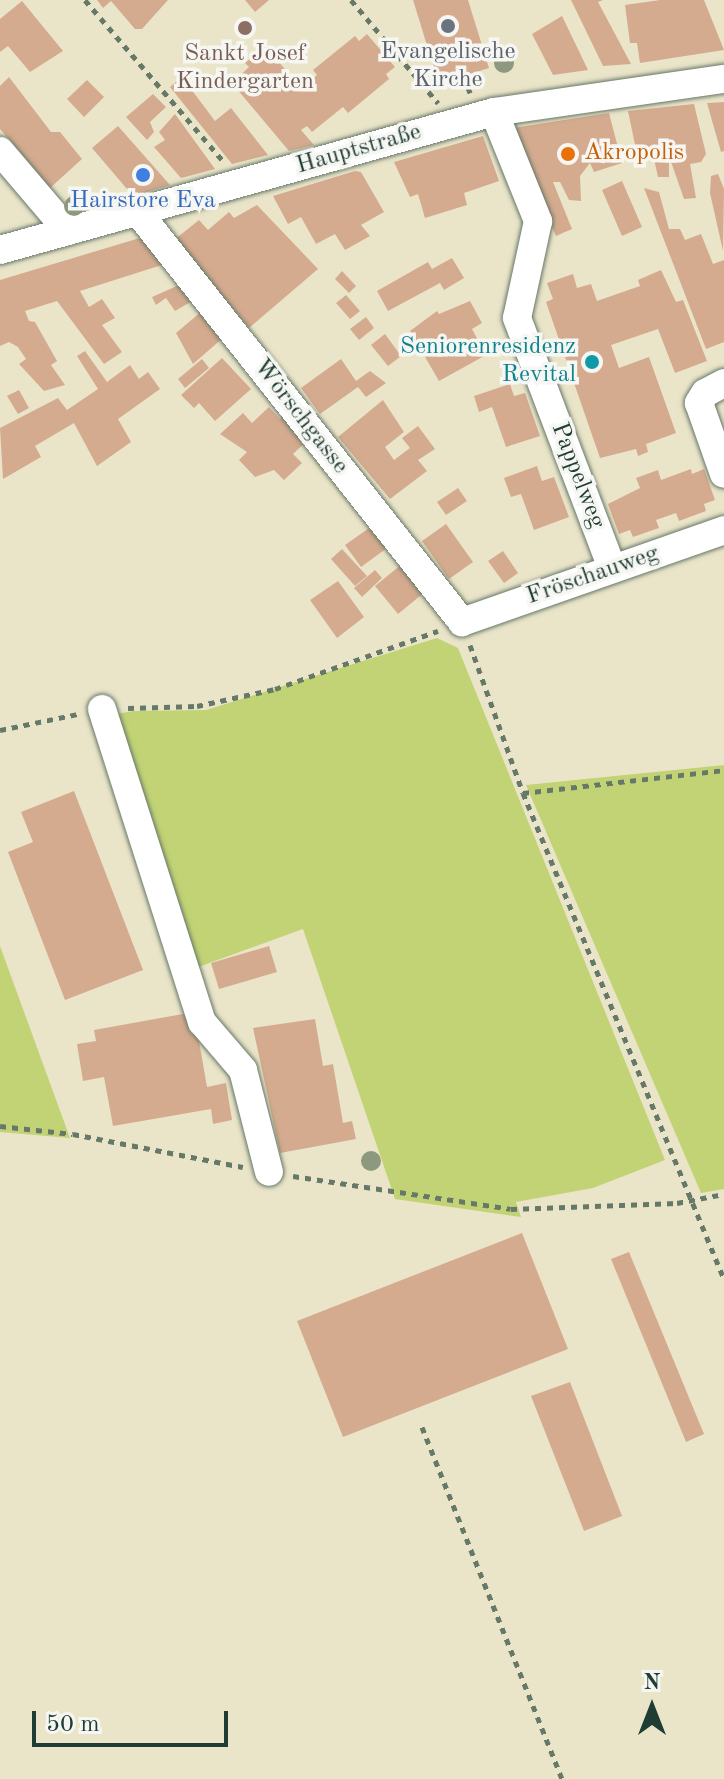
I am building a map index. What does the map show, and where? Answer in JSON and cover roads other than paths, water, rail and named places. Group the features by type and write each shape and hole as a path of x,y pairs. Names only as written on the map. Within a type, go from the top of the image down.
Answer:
{"street":[{"name":"Hauptstraße","path":"0,250 494,112 724,79"},
{"name":"Pappelweg","path":"494,112 538,221 517,318 612,568"},
{"path":"0,151 68,231"},
{"name":"Wörschgasse","path":"138,212 462,622"},
{"path":"724,383 705,393 699,403 724,474"},
{"name":"Fröschauweg","path":"462,622 724,530"},
{"path":"102,709 202,1022 243,1070 269,1172"}],"place":[{"name":"Evangelische Kirche","path":"448,26"},
{"name":"Sankt Josef Kindergarten","path":"245,28"},
{"name":"Akropolis","path":"568,154"},
{"name":"Hairstore Eva","path":"143,175"},
{"name":"Seniorenresidenz Revital","path":"592,362"}]}
